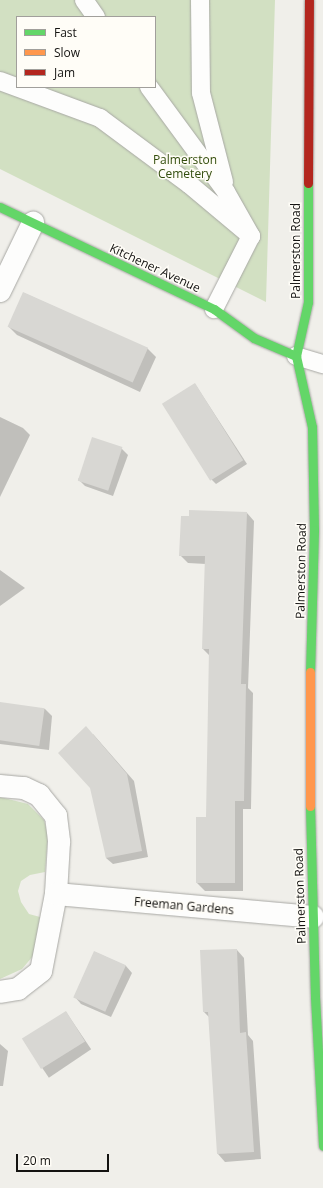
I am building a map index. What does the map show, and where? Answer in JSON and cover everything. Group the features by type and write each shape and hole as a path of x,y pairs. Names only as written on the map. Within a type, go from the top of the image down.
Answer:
{"street":[{"name":"Palmerston Road","path":"309,0 308,302 296,356 312,427 314,530 308,747 313,917 323,1146"},
{"name":"Kitchener Avenue","path":"0,207 214,309 254,338 296,356"},
{"path":"0,291 33,223"},
{"path":"0,786 24,788 39,795 56,816 59,842 56,894 41,971 18,989 0,992"},
{"name":"Freeman Gardens","path":"56,894 313,917"}],"lane":[{"path":"84,0 95,16"},
{"path":"200,0 201,93 226,192"},
{"path":"0,82 16,88"},
{"path":"17,88 100,118 189,184 251,236"},
{"path":"150,88 226,192 251,236"},
{"path":"214,309 251,236"},
{"path":"296,356 323,364"}],"green space":[{"name":"Palmerston Cemetery","path":"0,0 275,0 266,302 0,169"},
{"path":"0,797 28,804 44,820 48,835 45,872 30,875 21,881 18,891 21,902 29,914 40,917 33,956 22,969 0,979"}],"building":[{"path":"23,292 148,348 133,382 8,327"},
{"path":"195,383 243,460 210,481 162,404"},
{"path":"92,437 122,447 108,491 78,481"},
{"path":"189,510 247,512 241,684 246,684 244,801 235,801 235,883 196,883 196,817 206,817 209,649 202,649 205,556 179,556 181,516 189,516"},
{"path":"0,702 45,708 39,746 0,740"},
{"path":"86,726 127,774 142,851 106,858 90,788 58,753"},
{"path":"237,949 240,1033 246,1032 254,1152 217,1154 208,1012 203,1012 200,950"},
{"path":"94,951 126,965 105,1012 73,998"},
{"path":"66,1011 85,1042 41,1069 22,1039"}],"traffic: fast":[{"path":"308,183 308,302 296,356 312,427 314,530 310,672"},
{"path":"0,207 214,309 254,338 296,356"},
{"path":"310,806 315,997 323,1146"}],"traffic: slow":[{"path":"310,672 310,806"}],"traffic: jam":[{"path":"308,183 309,0"}]}
